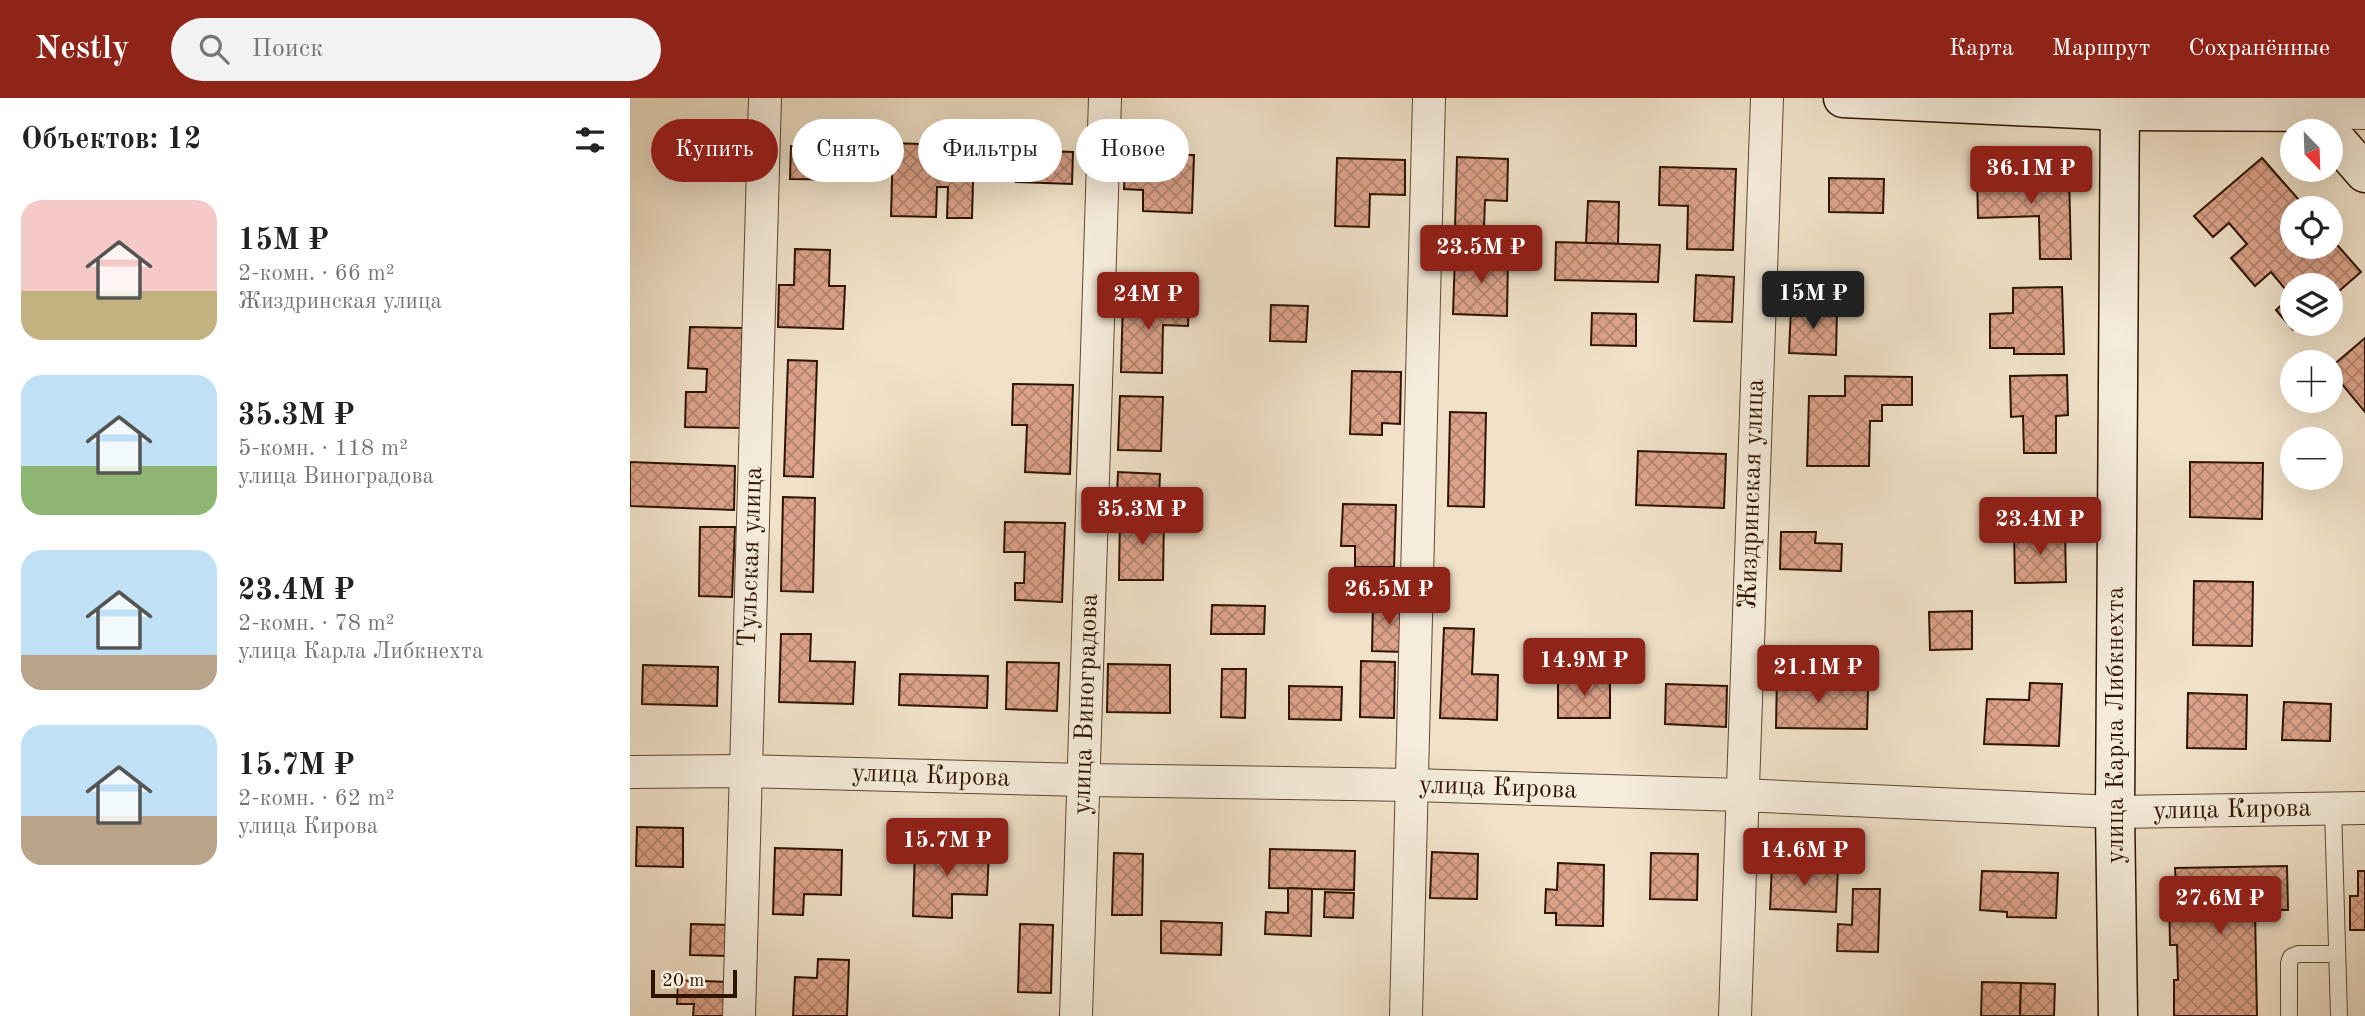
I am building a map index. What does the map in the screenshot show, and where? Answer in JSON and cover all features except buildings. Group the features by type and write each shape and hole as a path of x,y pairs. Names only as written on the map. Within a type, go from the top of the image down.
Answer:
{"street":[{"name":"Тульская улица","path":"739,1016 765,98"},
{"name":"улица Виноградова","path":"1076,1016 1105,98"},
{"path":"1406,1016 1429,98"},
{"name":"Жиздринская улица","path":"1735,1016 1767,98"},
{"path":"1843,98 2121,105 2318,119 2365,113"},
{"name":"улица Карла Либкнехта","path":"2118,1016 2115,812 2121,105"},
{"path":"2343,148 2365,173"},
{"name":"улица Кирова","path":"630,772 744,771 1412,785 1741,795 2115,812 2365,808"}],"lane":[{"path":"2333,808 2339,1016"},
{"path":"2289,1016 2291,957 2298,954 2337,954"}]}
